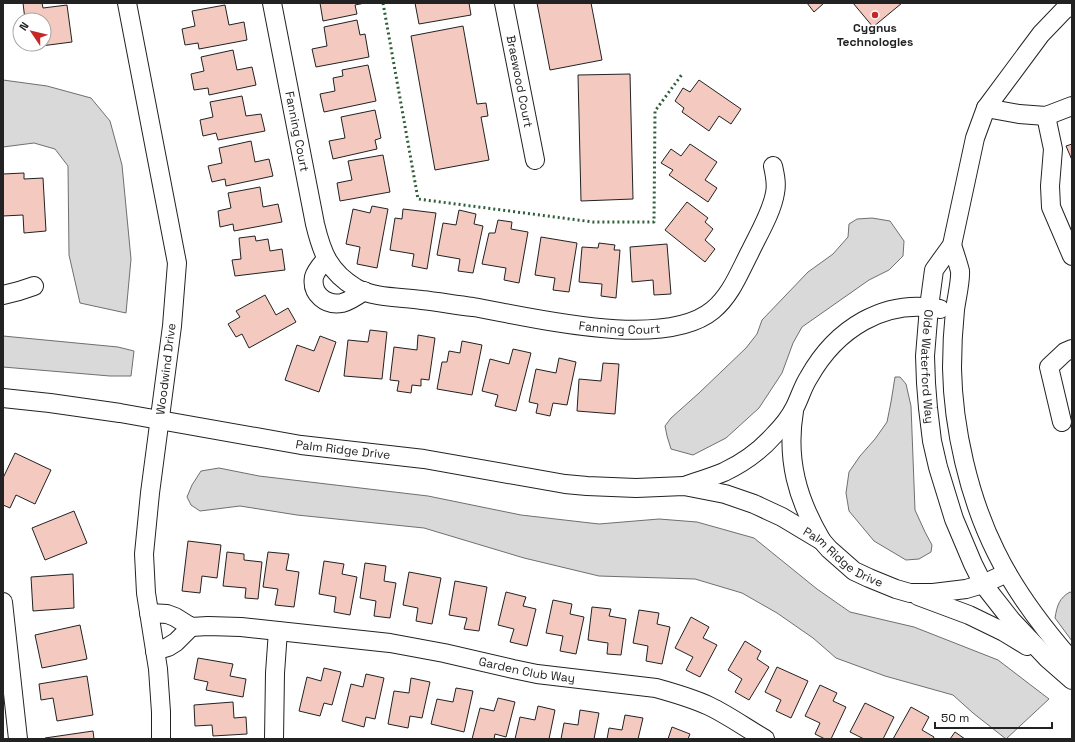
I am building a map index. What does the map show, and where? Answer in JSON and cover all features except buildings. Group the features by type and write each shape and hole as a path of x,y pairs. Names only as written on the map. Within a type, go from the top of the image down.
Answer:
{"street":[{"name":"Woodwind Drive","path":"127,3 177,263 172,326 150,493 144,554 146,594 155,651 160,705 161,739"},
{"name":"Fanning Court","path":"272,3 315,224 321,246 326,259 339,275 356,288 364,291 387,296 451,304 593,327 613,329 651,329 686,324 697,320 711,311 721,302 734,284 771,208 775,193 776,179 774,166"},
{"name":"Braewood Court","path":"504,3 535,160"},
{"path":"952,245 976,138 986,108 1041,34 1064,10 1072,5"},
{"path":"986,108 1020,114 1046,116 1072,106"},
{"path":"1046,116 1053,149 1050,186 1051,207 1072,256"},
{"name":"Olde Waterford Way","path":"952,245 934,270 928,307 925,356 926,383 932,441 938,467 954,519 964,545 983,584 1012,622 1048,659 1072,680"},
{"name":"Olde Waterford Way","path":"952,245 960,272 953,343 953,387 962,451 975,499 986,531 1007,573 1032,611 1072,661"},
{"path":"326,259 318,269 315,276 315,289 318,295 324,300 337,304 344,303 364,291"},
{"path":"3,294 34,286"},
{"name":"Palm Ridge Drive","path":"684,486 725,471 743,461 762,447 776,434 795,408 808,378 826,352 846,332 860,323 886,311 910,307 928,307 955,312"},
{"path":"1062,422 1049,367 1065,352 1072,349"},
{"name":"Palm Ridge Drive","path":"3,398 50,402 301,445 424,460 565,484 636,488 684,486 726,494 754,504 782,517 822,541 854,571 910,593 932,593 966,589 983,584 1007,573"},
{"path":"795,408 791,441 794,472 807,513 822,541"},
{"path":"910,593 969,615 1016,639 1048,659"},
{"path":"3,602 18,739"},
{"path":"149,613 167,614 191,627 176,642 168,647 155,651"},
{"name":"Garden Club Way","path":"191,627 222,626 390,643 444,653 537,674 656,688 676,694 723,713 765,739"},
{"path":"274,739 274,673 278,631"}],"shaded area":[{"path":"3,80 47,86 91,98 110,121 122,165 131,259 126,313 80,303 69,255 68,166 55,149 34,143 3,147"},
{"path":"872,218 890,221 904,241 903,256 889,270 869,280 802,327 793,343 782,373 759,408 726,438 693,455 671,449 665,426 671,418 746,348 757,334 762,320 808,272 833,254 848,237 849,224 857,219"},
{"path":"3,336 118,347 134,351 131,376 110,376 3,367"},
{"path":"895,377 900,377 906,384 911,406 915,510 932,545 931,552 919,559 906,560 874,541 849,511 846,493 849,472 887,422"},
{"path":"219,468 259,476 428,496 521,515 599,524 659,519 697,522 754,538 817,589 850,612 914,627 998,660 1049,699 1006,739 953,695 885,676 836,658 813,638 777,613 742,593 695,579 599,576 524,558 424,528 297,515 240,506 200,511 191,505 187,497 192,485 201,471"},
{"path":"1070,592 1072,593 1072,641 1055,618 1059,603 1066,594"}],"hedge":[{"path":"383,3 418,199 593,222 654,222 655,111 683,73"}],"place":[{"name":"Cygnus Technologies","path":"875,15"}]}
